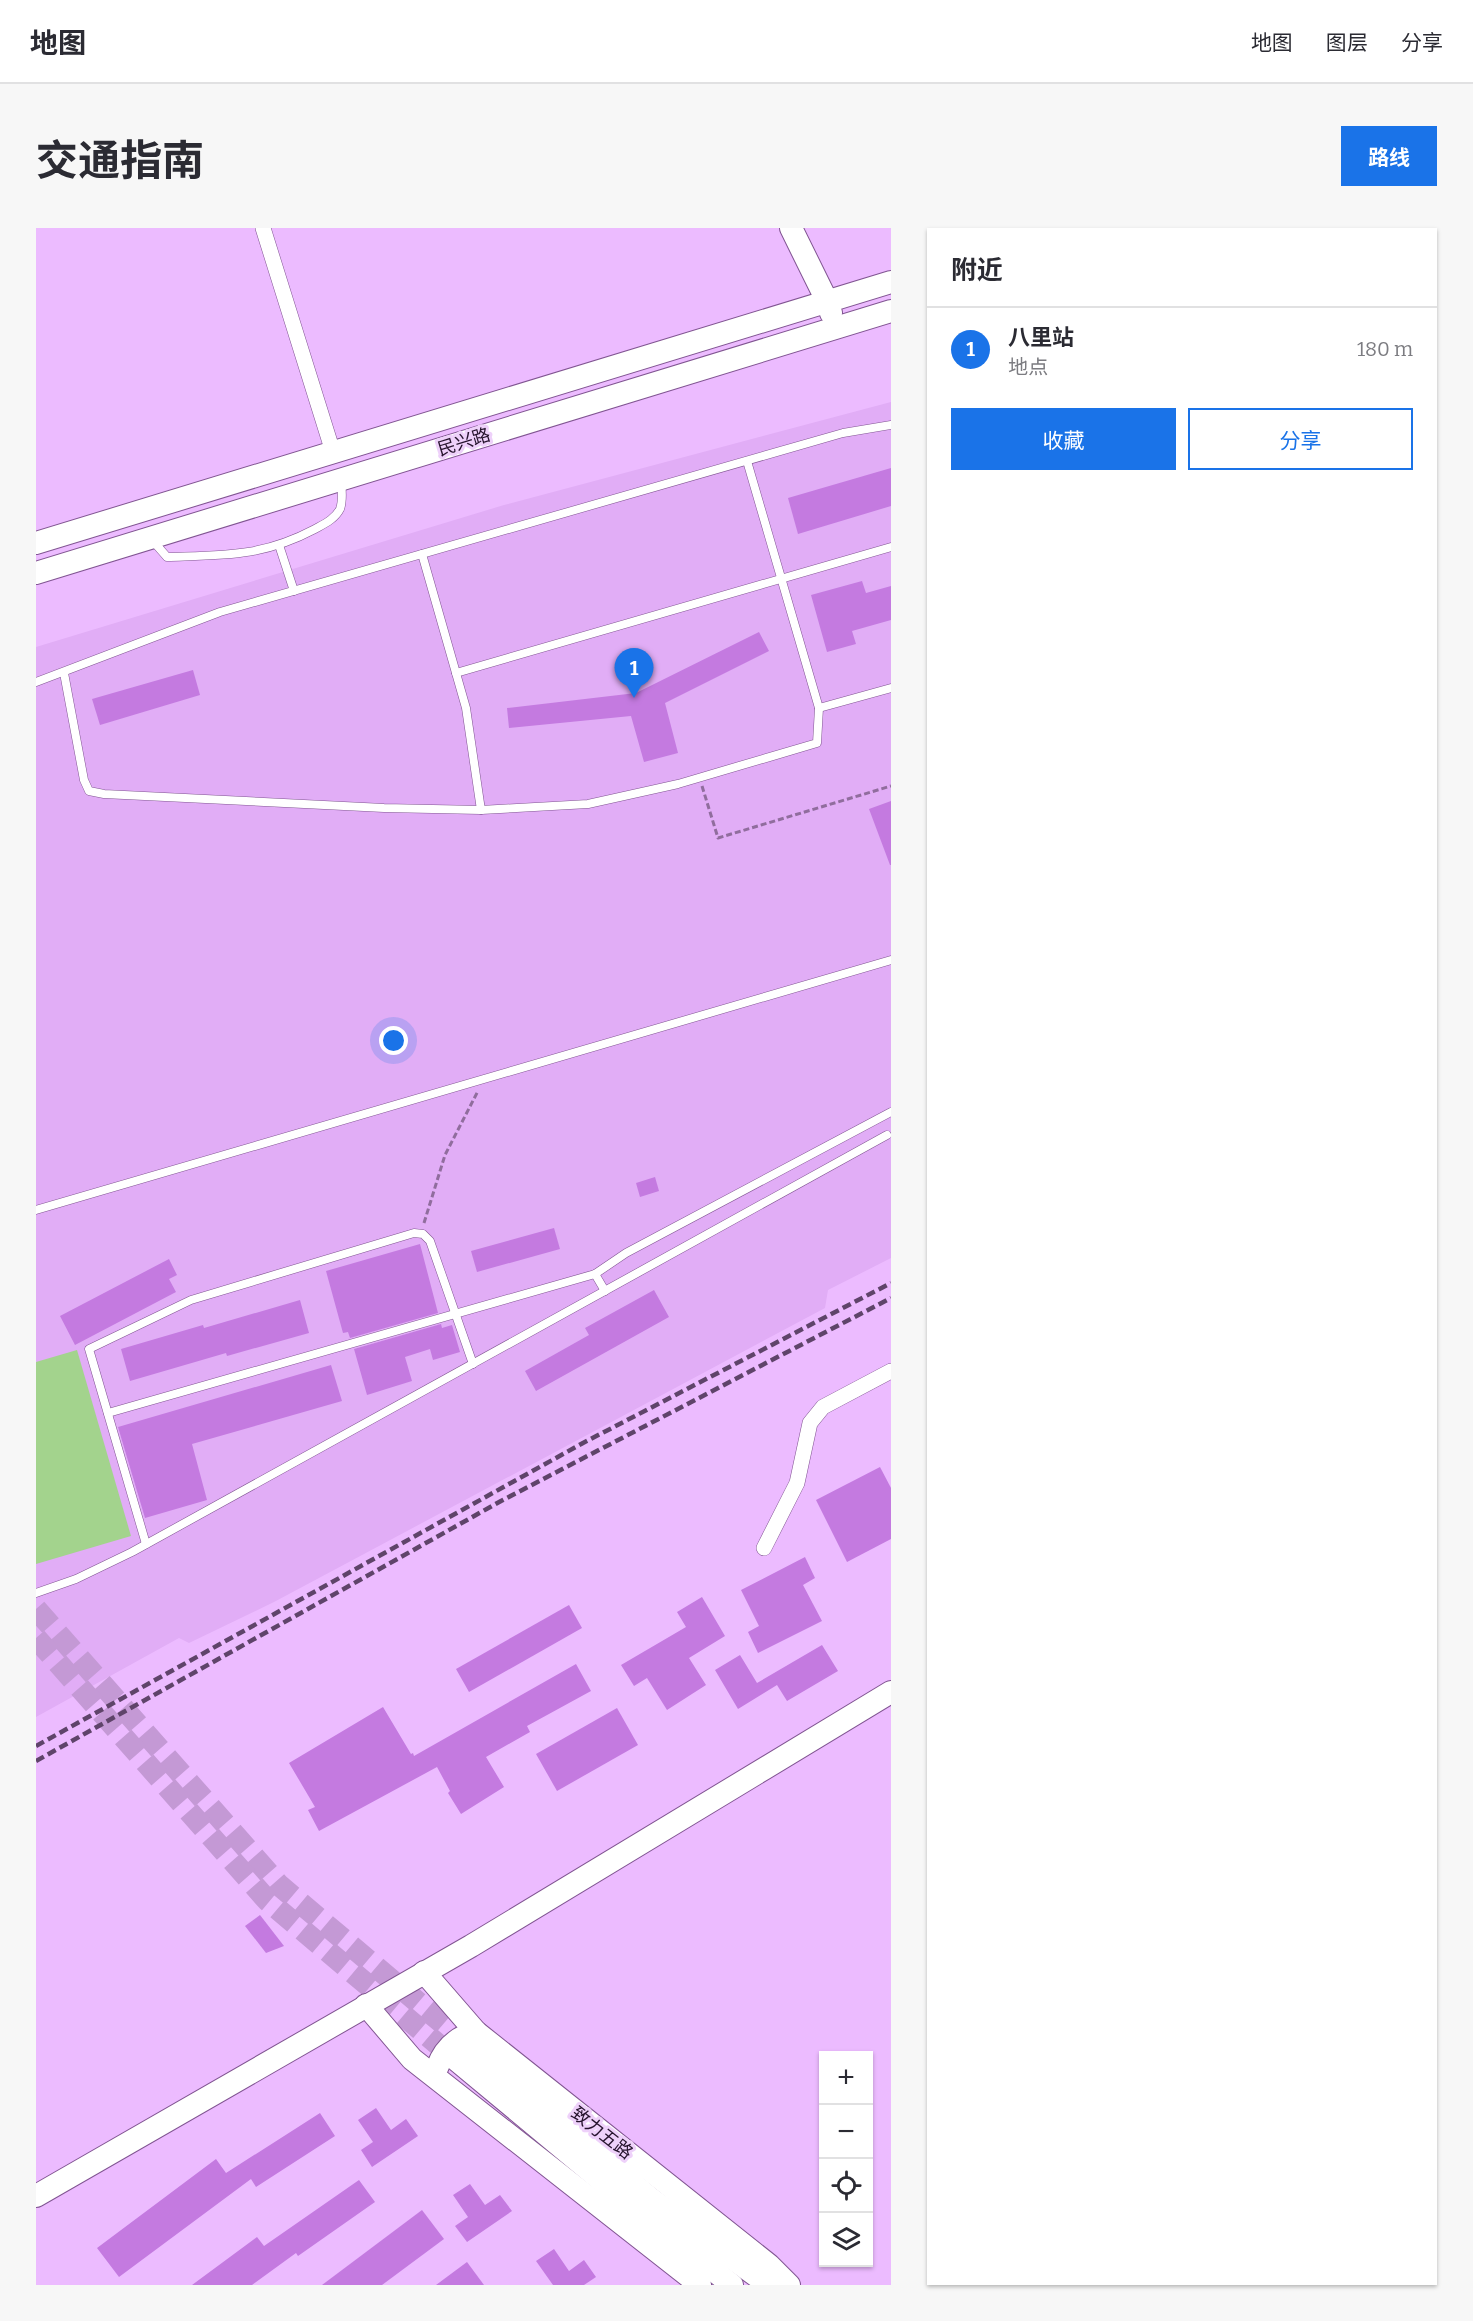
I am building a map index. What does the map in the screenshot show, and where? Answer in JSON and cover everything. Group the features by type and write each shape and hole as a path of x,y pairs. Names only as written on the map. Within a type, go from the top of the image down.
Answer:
{"street":[{"path":"263,228 341,480"},
{"path":"791,228 827,301 835,328"},
{"name":"民兴路","path":"36,543 891,282"},
{"name":"民兴路","path":"36,573 891,311"},
{"path":"764,1548 797,1483 810,1423 823,1407 891,1371"},
{"path":"36,2196 424,1972 891,1692"},
{"name":"致力五路","path":"424,1972 465,2045 769,2265 789,2285"},
{"path":"366,2006 412,2059 700,2285"},
{"path":"435,2077 442,2056 448,2047 465,2035 465,2045 608,2186 732,2285"},
{"path":"465,2045 651,2199 769,2285"}],"lane":[{"path":"36,682 220,612 843,434 891,425"},
{"path":"64,673 84,780 89,791 104,794 384,808 482,810 588,804 700,778 817,743 819,708 747,461"},
{"path":"150,538 167,557 248,554 279,545 330,521 339,510 342,498 341,480"},
{"path":"279,545 294,591"},
{"path":"456,673 891,547"},
{"path":"422,554 468,719 482,810"},
{"path":"819,708 891,688"},
{"path":"36,1210 891,960"},
{"path":"108,1413 595,1274 626,1253 891,1112"},
{"path":"36,1593 76,1579 146,1544 887,1135"},
{"path":"146,1544 89,1349 191,1300 414,1233 423,1234 430,1242 454,1316 473,1364"},
{"path":"595,1274 605,1291"}],"path":[{"path":"700,778 718,838 891,786"},
{"path":"423,1234 425,1216 445,1155 484,1079"}],"shaded area":[{"path":"891,402 891,1258 828,1290 825,1308 274,1602 189,1643 179,1638 36,1717 36,647 504,505"}],"green space":[{"path":"77,1350 131,1536 36,1564 36,1362"}],"building":[{"path":"891,468 891,506 798,534 788,498"},
{"path":"862,581 866,593 891,586 891,620 852,631 856,644 827,652 811,595"},
{"path":"759,632 769,651 665,703 678,753 644,762 631,716 509,728 507,708 636,693"},
{"path":"193,670 200,695 100,725 92,699"},
{"path":"891,801 891,865 890,865 869,809"},
{"path":"655,1177 659,1191 640,1197 636,1183"},
{"path":"554,1228 560,1249 477,1272 471,1251"},
{"path":"420,1244 438,1313 350,1338 348,1332 343,1333 326,1271"},
{"path":"169,1259 177,1275 169,1279 176,1292 75,1345 60,1316"},
{"path":"654,1290 669,1317 536,1391 525,1371 589,1335 585,1328"},
{"path":"300,1300 309,1333 227,1356 226,1353 130,1381 121,1349"},
{"path":"441,1324 442,1328 452,1325 460,1352 433,1360 430,1349 405,1357 412,1381 367,1395 354,1349"},
{"path":"331,1365 342,1401 192,1444 207,1500 145,1518 118,1427"},
{"path":"880,1467 891,1488 891,1539 847,1562 816,1500"},
{"path":"805,1557 815,1578 803,1585 822,1621 758,1653 748,1632 759,1626 741,1590"},
{"path":"702,1597 725,1636 689,1658 706,1685 667,1710 647,1678 634,1686 621,1665 686,1627 677,1612"},
{"path":"569,1605 582,1628 469,1692 456,1669"},
{"path":"822,1645 838,1671 787,1701 777,1685 738,1709 715,1670 740,1655 757,1683"},
{"path":"576,1664 591,1691 527,1726 530,1732 486,1757 504,1787 461,1814 448,1793 450,1791 437,1767 319,1831 308,1810 315,1807 289,1763 383,1707 414,1756"},
{"path":"617,1708 638,1745 557,1791 536,1754"},
{"path":"260,1915 284,1946 266,1953 245,1926"},
{"path":"376,2108 391,2130 406,2119 418,2136 372,2167 361,2150 373,2142 358,2120"},
{"path":"320,2113 335,2136 256,2187 251,2179 119,2277 97,2248 216,2159 226,2173"},
{"path":"359,2180 375,2202 298,2256 296,2253 252,2285 192,2285 257,2237 264,2246"},
{"path":"470,2184 485,2205 500,2195 512,2211 467,2242 455,2226 468,2217 453,2195"},
{"path":"422,2210 444,2239 382,2285 322,2285"},
{"path":"554,2249 569,2271 584,2260 596,2277 584,2285 553,2285 536,2261"},
{"path":"467,2262 484,2285 436,2285"}],"tunnel":[{"path":"36,1609 279,1885 466,2043"},
{"path":"36,1638 267,1900 454,2058"}],"railway":[{"path":"36,1746 583,1443 891,1283"},
{"path":"36,1761 501,1501 891,1298"}],"place":[{"name":"八里站","path":"634,698"}]}
